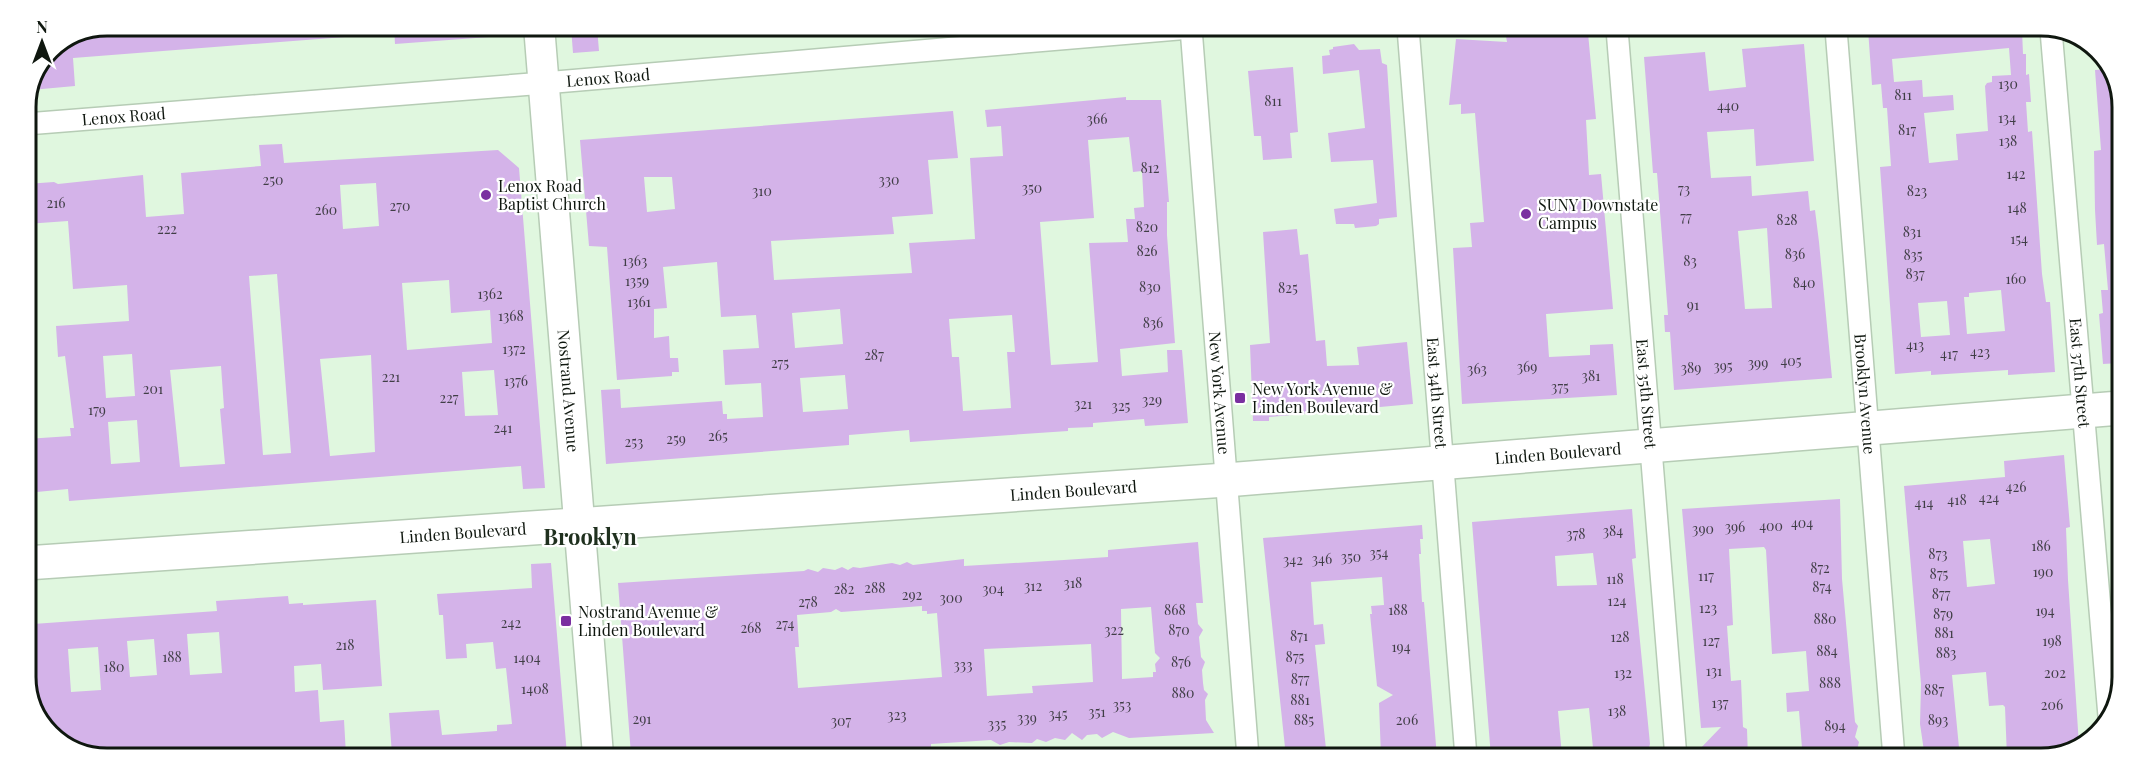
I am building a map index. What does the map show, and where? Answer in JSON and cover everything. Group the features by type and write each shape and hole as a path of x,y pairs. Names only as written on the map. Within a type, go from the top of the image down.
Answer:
{"highway":[{"name":"Linden Boulevard","path":"36,562 1226,480 2112,409"}],"main road":[{"name":"Nostrand Avenue","path":"540,36 597,748"}],"street":[{"name":"Lenox Road","path":"36,123 1096,36"},
{"name":"New York Avenue","path":"1191,36 1247,748"},
{"name":"East 34th Street","path":"1409,36 1465,748"},
{"name":"East 35th Street","path":"1618,36 1675,748"},
{"name":"Brooklyn Avenue","path":"1837,36 1893,748"},
{"name":"East 37th Street","path":"2051,37 2108,701"}],"building":[{"path":"395,36 489,37 395,44"},
{"path":"572,36 598,36 599,51 573,53"},
{"path":"1506,36 1588,36 1596,119 1586,120 1589,175 1601,174 1613,309 1546,314 1549,357 1590,355 1590,345 1613,344 1617,395 1462,404 1453,248 1472,247 1470,223 1484,222 1475,113 1461,114 1461,104 1449,105 1456,39 1507,42"},
{"path":"1868,36 2022,36 2031,102 2026,102 2028,132 2032,131 2042,274 2046,302 2050,302 2055,372 2008,375 2008,370 1931,375 1931,371 1895,374 1880,167 1891,166 1887,108 1883,108 1881,84 1872,85","holes":["2009,48 2011,75 1992,76 1992,82 1985,86 1988,131 1956,134 1958,160 1929,163 1924,113 1954,110 1953,95 1923,97 1922,80 1894,82 1892,59","2001,290 2005,331 1967,334 1964,297 1969,297 1969,293","1947,301 1950,335 1921,337 1918,303"]},
{"path":"93,37 345,37 73,58 75,86 38,89 46,72 72,72 72,46"},
{"path":"1354,44 1359,50 1380,49 1382,63 1387,65 1397,217 1379,219 1379,224 1376,226 1355,228 1354,224 1336,224 1334,209 1377,203 1373,160 1331,162 1328,133 1365,128 1359,70 1323,74 1322,56 1330,55 1329,50 1333,47"},
{"path":"1804,44 1814,161 1756,166 1754,129 1707,132 1711,178 1751,176 1752,196 1808,191 1810,211 1815,210 1832,378 1674,390 1670,332 1665,332 1664,315 1668,315 1657,173 1653,173 1644,57 1705,52 1709,91 1746,87 1742,49","holes":["1767,228 1772,308 1745,309 1738,231"]},
{"path":"1293,67 1298,132 1290,133 1292,158 1263,160 1261,136 1254,136 1248,71"},
{"path":"2095,70 2101,70 2105,76 2112,103 2112,363 2103,364 2099,314 2103,313 2101,290 2108,290 2104,244 2097,245 2094,151 2101,150"},
{"path":"1126,97 1126,100 1161,100 1169,202 1167,202 1167,235 1175,343 1120,349 1122,376 1168,372 1167,350 1182,350 1188,423 1145,426 1144,419 1093,423 1093,427 1068,428 1068,431 910,442 909,430 849,435 849,445 606,464 601,390 620,389 621,408 722,401 723,414 727,414 727,419 763,417 761,383 725,385 723,350 759,348 756,315 721,317 717,262 663,267 667,308 654,309 654,338 669,336 670,358 678,358 679,372 672,372 672,376 617,380 607,247 589,246 580,140 953,111 958,158 928,160 933,214 892,217 894,234 771,241 774,280 912,273 909,243 975,239 970,158 1003,156 1001,126 987,127 985,110","holes":["1129,137 1133,172 1142,171 1144,207 1134,208 1135,219 1126,219 1128,242 1089,243 1098,362 1051,365 1040,222 1094,218 1088,140","644,177 672,177 675,209 647,212","840,309 843,344 795,348 792,313","1012,315 1015,352 1007,352 1011,408 963,411 959,357 952,357 949,319","845,375 848,409 803,412 800,378"]},
{"path":"282,144 284,163 498,150 519,168 545,488 523,489 521,466 69,501 68,489 36,492 36,438 71,436 70,428 74,428 65,356 58,357 56,326 129,321 127,285 73,289 68,221 36,223 36,183 54,182 58,184 143,175 146,217 184,214 181,173 261,166 259,145","holes":["376,183 379,226 343,229 340,185","277,274 291,453 263,455 249,276","449,280 451,313 490,310 492,343 407,350 402,283","132,354 135,396 106,398 103,356","371,355 375,452 330,456 320,359","221,366 224,408 220,409 225,464 180,467 170,370","494,370 498,415 465,416 462,372","137,420 140,462 111,464 108,422"]},
{"path":"1297,229 1300,255 1308,254 1316,341 1325,340 1327,366 1359,365 1357,347 1407,342 1413,404 1269,417 1269,421 1253,421 1250,345 1270,343 1263,232"},
{"path":"2064,455 2070,527 2066,528 2068,580 2078,737 2059,746 2007,748 2005,707 2003,705 1989,706 1986,672 1952,675 1959,748 1924,748 1920,724 1921,684 1904,486 2005,477 2004,461","holes":["1990,539 1995,584 1967,587 1963,541"]},
{"path":"1840,499 1842,579 1855,722 1858,726 1855,737 1859,742 1858,748 1802,748 1799,711 1787,712 1786,693 1809,691 1806,651 1772,654 1764,547 1729,549 1733,625 1727,626 1731,681 1741,680 1743,727 1747,729 1748,748 1701,748 1721,727 1701,728 1682,509"},
{"path":"1632,509 1636,558 1632,559 1649,748 1593,748 1589,708 1558,711 1561,748 1490,748 1472,522","holes":["1593,553 1597,585 1557,586 1555,556"]},
{"path":"1422,525 1423,539 1420,539 1421,554 1419,554 1422,602 1424,602 1436,748 1381,748 1379,703 1393,695 1377,686 1370,614 1372,614 1371,606 1384,605 1382,577 1311,582 1314,625 1323,624 1325,644 1315,645 1326,748 1285,748 1263,538"},
{"path":"1198,542 1203,603 1196,603 1198,624 1203,630 1199,637 1201,657 1205,662 1202,670 1204,690 1208,694 1205,700 1206,720 1214,733 1129,738 1113,732 1102,738 1097,734 1087,735 1082,740 1072,733 1065,740 1055,738 1046,742 1037,739 1032,743 1009,742 1000,745 991,740 931,744 931,748 630,748 618,583 808,569 818,572 823,568 835,570 842,567 848,570 853,567 892,563 900,565 907,562 913,565 964,559 964,566 1108,557 1108,550","holes":["922,606 922,611 927,611 927,614 937,613 942,677 798,688 795,647 799,647 797,615 831,612 836,609 841,612","1151,607 1155,653 1160,658 1155,664 1156,672 1153,672 1153,677 1122,679 1121,609","1091,644 1093,682 1032,686 1033,693 987,696 984,649"]},
{"path":"551,563 566,748 392,748 389,713 439,710 442,735 497,731 497,725 512,724 506,668 496,669 493,642 466,644 467,658 446,659 443,615 439,615 437,594 532,588 531,564"},
{"path":"288,596 289,604 303,603 303,605 376,600 382,686 323,690 321,664 294,666 295,692 318,690 320,722 344,720 346,748 98,747 84,744 68,736 51,720 41,704 36,681 36,624 217,611 216,601","holes":["219,632 222,673 190,675 187,634","154,639 157,675 130,677 127,641","98,647 101,690 71,692 68,649"]}],"place":[{"name":"Lenox Road Baptist Church","path":"486,195"},
{"name":"SUNY Downstate Campus","path":"1526,214"},
{"name":"New York Avenue & Linden Boulevard","path":"1240,398"},
{"name":"Nostrand Avenue & Linden Boulevard","path":"566,621"}],"district":[{"name":"Brooklyn","path":"590,537"}]}
